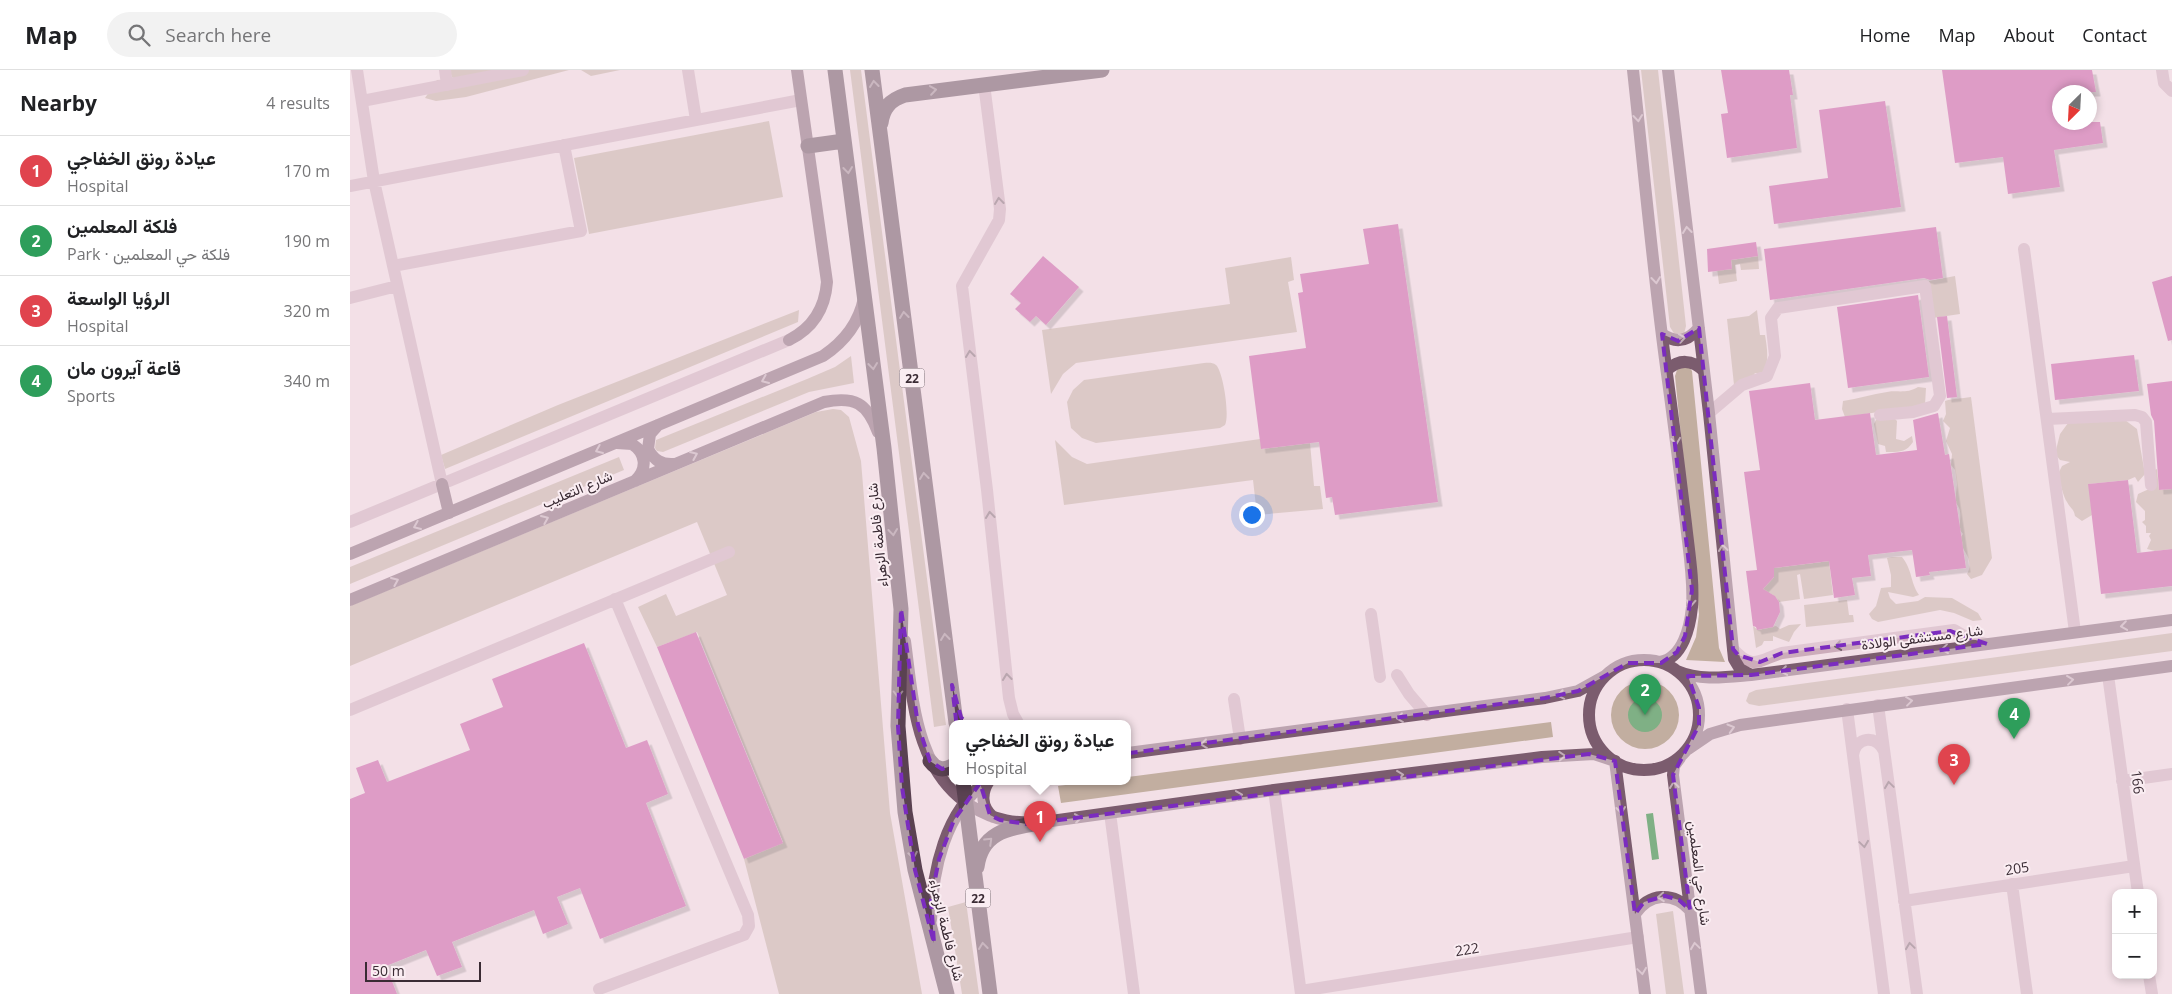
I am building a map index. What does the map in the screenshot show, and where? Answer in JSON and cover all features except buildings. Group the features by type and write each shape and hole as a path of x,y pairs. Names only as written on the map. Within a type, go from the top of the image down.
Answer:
{"highway":[{"name":"شارع فاطمة الزهراء","path":"835,70 884,448 901,609 898,726 902,787 915,870 947,994"},
{"name":"22","path":"872,70 956,720"},
{"path":"881,138 883,112 888,104 896,98 905,95 1102,70"},
{"path":"808,146 844,141"},
{"path":"952,685 957,707 964,720"},
{"path":"930,761 942,769 949,767"},
{"name":"شارع فاطمة الزهراء","path":"963,785 990,994"},
{"path":"976,886 978,860 988,840 1007,830 1044,822"}],"main road":[{"path":"789,340 806,329 814,321 826,293 826,272 797,70"},
{"path":"1633,70 1662,334 1679,461 1692,590 1690,620 1685,636 1674,655 1668,660 1660,662"},
{"path":"1668,70 1709,413 1733,649 1737,666 1751,675"},
{"name":"شارع التعليب","path":"350,554 830,352 846,336 858,317 864,296"},
{"path":"1662,334 1669,339 1678,341 1694,335 1699,328"},
{"path":"1667,370 1681,362 1690,361 1704,371"},
{"name":"شارع التعليب","path":"350,600 815,405 841,400 864,406 872,417 884,448"},
{"path":"658,425 650,434 648,449 658,462 674,464"},
{"path":"616,443 632,444 641,452 644,468 635,481"},
{"path":"442,484 449,513"},
{"path":"901,609 912,699 918,726 930,761 943,782 965,802 996,818 1019,824 1274,790 1542,758 1594,754 1633,769 1653,769 1663,767 1710,734 1734,727 1846,709 2172,666"},
{"name":"شارع مستشفى الولادة","path":"1677,671 1706,677 1751,675 2172,620"},
{"path":"1131,753 1427,715 1567,694 1584,689 1616,668 1634,661 1647,660 1660,662 1677,671 1694,691 1699,708 1699,725 1684,753"},
{"path":"1605,676 1592,699 1589,716 1596,742 1615,761 1645,994"},
{"name":"شارع حي المعلمين","path":"1684,753 1674,766 1673,775 1701,994"},
{"path":"934,943 931,922 934,879 944,844 965,802 984,785"},
{"path":"987,785 983,798 987,810 996,818"},
{"path":"1635,914 1644,902 1665,896 1679,900 1690,910"}],"street":[{"path":"357,70 374,181 442,484"},
{"path":"445,70 447,85"},
{"path":"362,102 523,70"},
{"path":"688,70 696,120"},
{"path":"2162,70 2164,83 2172,91"},
{"path":"984,84 1000,209 998,220 962,286 987,490 1009,698 1016,720"},
{"path":"350,186 801,100"},
{"path":"393,266 581,230 564,145"},
{"path":"2024,249 2075,632"},
{"path":"350,298 398,286"},
{"path":"1709,413 1742,385 1767,376 1775,356 1771,318 1778,308 1925,286 1940,396 1934,406 1913,412 1880,416"},
{"path":"351,519 442,484 789,340"},
{"path":"2047,420 2135,415 2142,417 2146,422 2152,485"},
{"path":"350,710 729,552"},
{"path":"587,994 600,992 744,936 749,926 748,916 615,599"},
{"path":"1371,614 1380,677"},
{"path":"1733,649 1745,660 1760,662 1782,654 1954,630 1973,642 1987,644"},
{"path":"1397,675 1409,694 1427,715"},
{"name":"166","path":"2108,675 2137,889"},
{"path":"1234,699 1240,739"},
{"path":"1878,705 1917,994"},
{"path":"1846,709 1884,994"},
{"path":"1853,756 1854,748 1859,742 1866,739 1874,740 1881,744 1884,751"},
{"path":"2122,781 2172,774"},
{"path":"1274,790 1301,992"},
{"path":"1110,813 1134,994"},
{"name":"205","path":"1904,901 2134,866"},
{"path":"2012,884 2027,994"},
{"name":"222","path":"1301,992 1638,937"},
{"path":"2150,979 2152,994"}],"highlighted area":[{"path":"1699,328 1733,649 1738,655 1760,662 1782,653 1950,631 1987,644 1751,675 1688,676 1699,708 1699,725 1673,775 1690,910 1679,900 1665,896 1644,902 1635,914 1615,761 1589,754 1027,824 1000,820 990,815 980,783 954,820 939,859 931,900 934,943 915,870 902,787 898,726 901,609 918,725 930,761 942,769 954,765 960,754 952,685 961,717 982,743 1010,759 1039,765 1545,698 1578,691 1628,663 1661,663 1677,652 1685,636 1692,590 1662,334 1678,341"}],"shaded area":[{"path":"449,70 569,70 466,97 436,101 425,98 437,80 453,79"},
{"path":"581,70 620,70 591,76"},
{"path":"850,70 861,70 946,725 934,727"},
{"path":"1641,70 1658,70 1686,326 1684,334 1675,335 1670,327"},
{"path":"769,121 783,197 589,234 574,158"},
{"path":"1758,256 1759,269 1741,270 1740,264 1735,265 1737,281 1719,284 1716,260 1723,270 1732,269 1731,260"},
{"path":"1291,257 1294,280 1288,282 1297,332 1076,363 1063,374 1051,394 1042,330 1230,304 1225,268"},
{"path":"1955,276 1960,314 1933,318 1929,281"},
{"path":"799,310 798,322 445,469 441,455 558,405"},
{"path":"1757,310 1760,335 1765,335 1767,355 1765,369 1762,373 1755,373 1753,376 1734,385 1727,319 1749,316"},
{"path":"851,356 854,383 809,392 663,452 657,451 655,448 656,440 835,367"},
{"path":"1204,363 1216,365 1223,384 1227,413 1225,425 1220,428 1096,443 1082,438 1071,428 1067,402 1073,390 1084,380"},
{"path":"1678,367 1689,367 1692,371 1719,648 1725,662 1686,660 1696,637 1699,614 1675,376"},
{"path":"1918,387 1926,388 1925,405 1845,417 1842,409 1843,401 1887,392 1906,391"},
{"path":"1971,397 1992,558 1982,575 1971,579 1967,574 1970,565 1968,556 1957,542 1963,534 1959,529 1960,511 1955,502 1957,485 1955,470 1951,465 1952,454 1946,441 1950,428 1943,421 1946,414 1945,401"},
{"path":"833,409 841,410 849,417 861,461 890,813 922,994 779,994 744,859 783,842 697,632 657,647 638,607 666,594 676,616 727,595 697,522 350,666 350,606 816,412"},
{"path":"2117,414 2137,429 2145,474 2138,482 2135,477 2128,480 2089,484 2092,515 2082,521 2075,516 2066,500 2058,474 2062,466 2070,462 2060,460 2055,454 2060,434 2071,419"},
{"path":"1893,417 1897,421 1896,439 1904,441 1912,436 1913,442 1905,450 1886,452 1885,446 1878,444 1874,424 1877,418"},
{"path":"1260,439 1262,449 1310,443 1314,486 1320,486 1323,509 1257,515 1253,480 1064,505 1055,440 1072,457 1087,464"},
{"path":"619,457 624,470 350,584 350,567"},
{"path":"2157,469 2159,490 2172,489 2172,549 2155,551 2147,549 2151,540 2149,536 2151,533 2146,533 2146,526 2142,522 2145,520 2145,511 2136,502 2138,494 2149,489 2153,471"},
{"path":"1902,557 1919,595 1913,597 1888,592 1890,598 1896,604 1918,601 1925,597 1952,598 1978,613 1982,620 1973,621 1954,613 1940,610 1878,622 1872,619 1869,614 1876,606 1881,588 1891,587 1891,575 1887,558"},
{"path":"1829,561 1833,595 1804,599 1800,574 1797,575 1800,599 1779,602 1771,594 1759,593 1774,577 1774,568"},
{"path":"1847,600 1849,615 1853,615 1854,622 1806,627 1804,605"},
{"path":"1801,624 1789,642 1773,636 1773,641 1764,641 1762,645 1756,648 1753,626 1758,630 1776,626 1780,629 1789,625"},
{"path":"2172,633 2172,651 1759,706 1749,704 1746,701 1749,693 1756,690"},
{"path":"1638,681 1652,681 1664,686 1674,696 1679,708 1679,722 1674,734 1664,744 1652,749 1638,749 1626,744 1616,734 1611,722 1611,708 1616,696 1626,686"},
{"path":"1645,698 1657,703 1662,715 1657,727 1645,732 1633,727 1628,715 1633,703"},
{"path":"1551,722 1553,737 1061,803 1058,786 1131,785 1131,777"},
{"path":"1653,813 1659,859 1652,860 1646,814"},
{"path":"966,902 979,994 962,994 948,907"},
{"path":"1673,911 1684,994 1666,994 1656,914"}],"place":[{"name":"فلكة المعلمين","path":"1645,715"},
{"name":"قاعة آيرون مان","path":"2014,739"},
{"name":"الرؤيا الواسعة","path":"1954,785"},
{"name":"عيادة رونق الخفاجي","path":"1040,842"}]}
